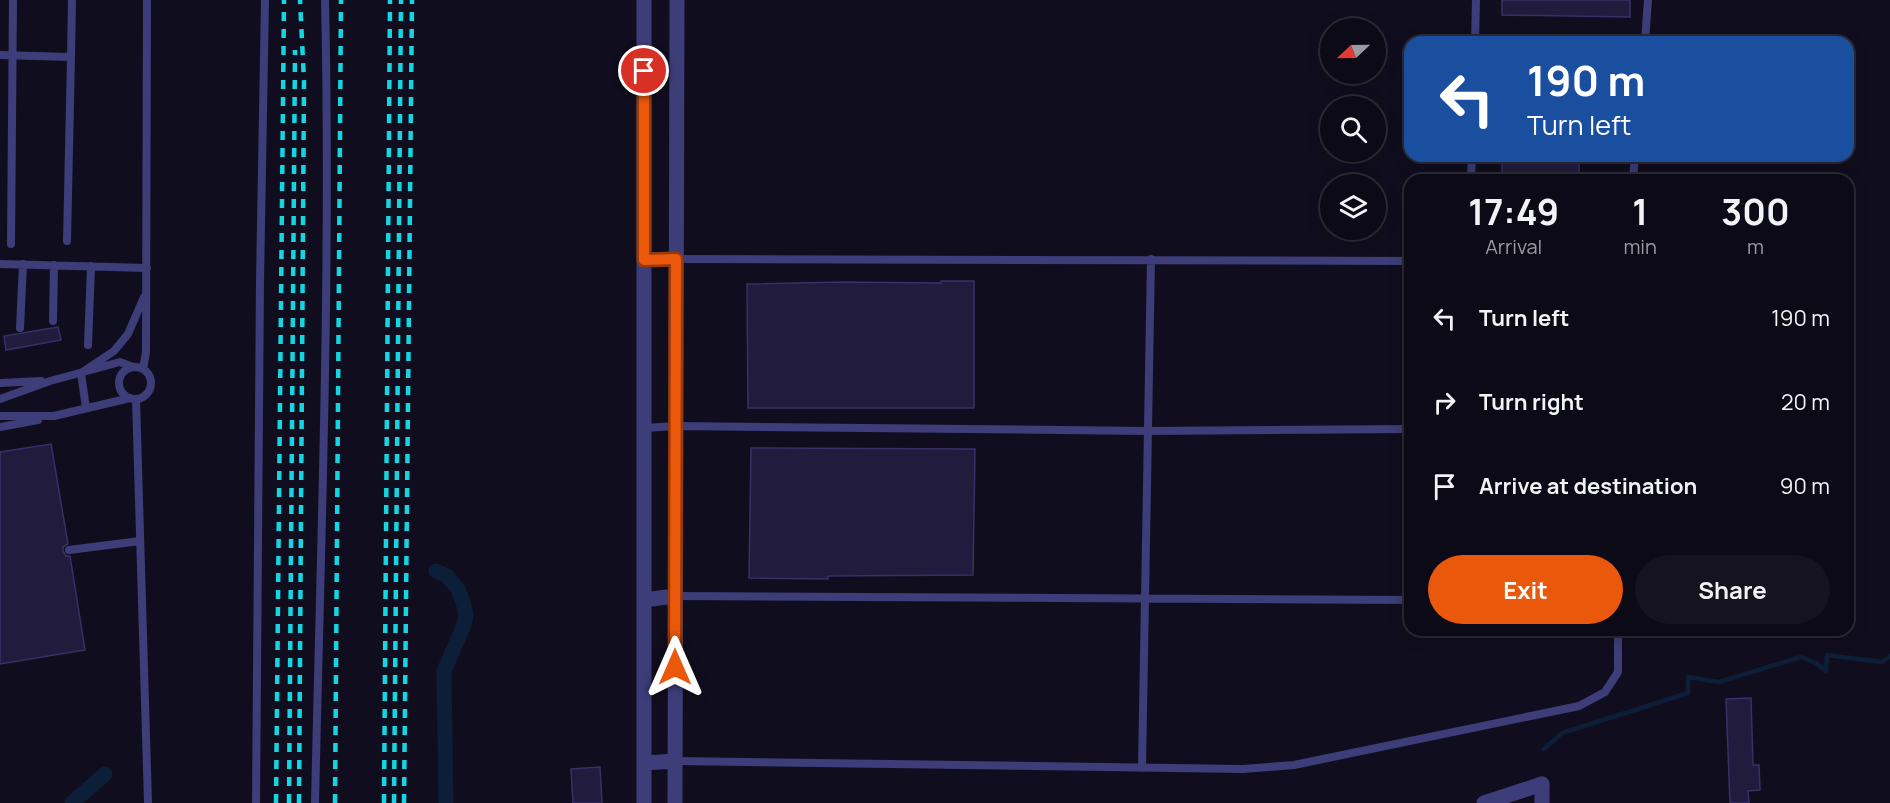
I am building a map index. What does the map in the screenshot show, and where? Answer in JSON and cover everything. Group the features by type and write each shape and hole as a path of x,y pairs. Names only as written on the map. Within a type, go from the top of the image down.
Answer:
{"street":[{"path":"644,0 644,803"},
{"path":"675,803 677,0"},
{"path":"644,260 676,259"},
{"path":"644,600 675,596"},
{"path":"644,763 675,761"},
{"path":"1484,803 1542,784 1542,803"}],"lane":[{"path":"11,243 13,0"},
{"path":"67,241 72,0"},
{"path":"143,369 146,352 147,292 147,0"},
{"path":"256,803 265,0"},
{"path":"315,803 328,129 325,0"},
{"path":"1475,36 1476,0"},
{"path":"1645,36 1648,0"},
{"path":"0,55 71,57"},
{"path":"676,259 1404,261"},
{"path":"1142,768 1150,260"},
{"path":"0,264 147,268"},
{"path":"20,328 23,264"},
{"path":"53,321 54,265"},
{"path":"88,345 91,266"},
{"path":"81,373 114,351 128,334 147,292"},
{"path":"0,399 50,381 120,362 143,369 150,377 151,387 145,395 0,427"},
{"path":"133,367 124,372 119,381 122,391 133,398"},
{"path":"81,373 86,408"},
{"path":"0,383 50,381"},
{"path":"133,398 148,803"},
{"path":"0,416 54,416"},
{"path":"644,428 676,426 1148,431 1404,429"},
{"path":"69,550 140,541"},
{"path":"675,596 1404,600"},
{"path":"675,761 1243,769 1294,765 1578,706 1605,692 1618,672 1618,636"}],"building":[{"path":"1502,0 1630,0 1630,17 1502,15"},
{"path":"1502,162 1579,162 1579,174 1502,174"},
{"path":"941,281 974,281 974,408 748,408 747,284 941,283"},
{"path":"58,327 61,340 6,350 4,336"},
{"path":"51,444 68,544 63,547 63,551 66,556 70,556 85,650 0,664 0,452"},
{"path":"751,448 975,449 973,575 828,576 828,579 749,578"},
{"path":"1751,698 1753,765 1759,765 1760,790 1748,791 1749,803 1730,803 1726,699"},
{"path":"600,767 602,803 573,803 571,769"}],"waterway":[{"path":"436,571 447,576 458,589 466,615 444,671 446,803"},
{"path":"1544,749 1562,733 1688,693 1688,677 1719,682 1801,657 1816,663 1826,671 1827,655 1882,662 1890,656"},
{"path":"72,803 105,774"}],"railway":[{"path":"276,803 284,0"},
{"path":"299,803 304,81 300,0"},
{"path":"335,803 341,0"},
{"path":"384,803 390,0"},
{"path":"394,803 401,0"},
{"path":"404,803 412,0"},
{"path":"289,803 295,50"}],"route":[{"path":"644,71 644,260 676,259 675,667"}]}
